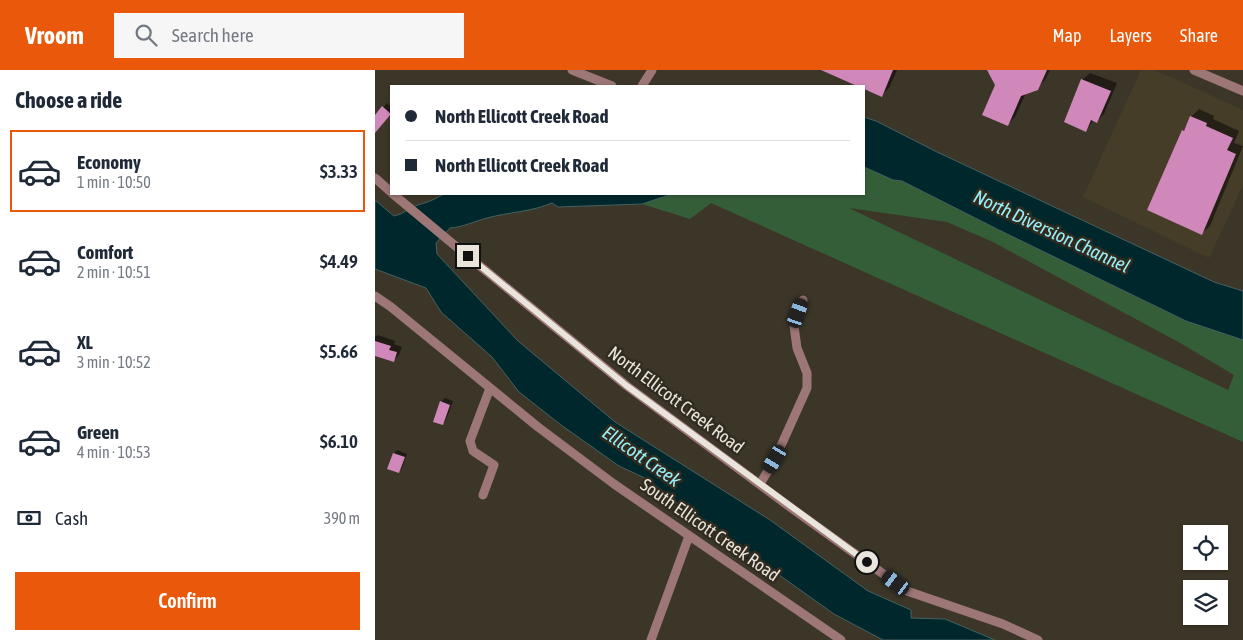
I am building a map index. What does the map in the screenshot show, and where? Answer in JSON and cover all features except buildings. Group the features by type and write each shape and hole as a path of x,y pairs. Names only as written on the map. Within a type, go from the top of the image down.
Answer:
{"street":[{"path":"572,70 610,85"},
{"path":"643,85 652,70"},
{"path":"1195,70 1243,91"},
{"name":"North Ellicott Creek Road","path":"375,178 390,191"},
{"name":"North Ellicott Creek Road","path":"395,195 627,386 907,591 1003,624 1038,640"},
{"name":"South Ellicott Creek Road","path":"375,296 546,433 689,536 841,640"},
{"path":"760,484 775,459 807,388 807,373 797,348 794,326 803,300"},
{"path":"483,495 494,465 473,451 470,441 490,388"},
{"path":"651,640 689,536"}],"shaded area":[{"path":"1141,70 1155,70 1243,110 1243,185 1209,258 1083,197"}],"green space":[{"path":"865,167 893,180 902,181 1186,321 1243,340 1243,442 711,203 690,219 642,204 669,195 865,195","holes":["849,208 947,222 993,242 1182,344 1234,375 1228,390"]}],"water":[{"name":"North Diversion Channel","path":"865,117 1214,282 1243,291 1243,340 1186,321 902,181 893,180 865,167"},
{"name":"Ellicott Creek","path":"442,195 669,195 642,204 558,207 552,203 487,218 450,228 436,243 437,254 518,341 615,422 770,520 868,591 911,610 911,618 945,619 995,640 883,640 834,614 754,557 749,565 738,559 741,548 696,519 649,480 619,466 561,425 519,392 492,357 441,312 426,288 375,269 375,200 394,216"}],"route":[{"path":"468,256 627,386 867,562"}]}
